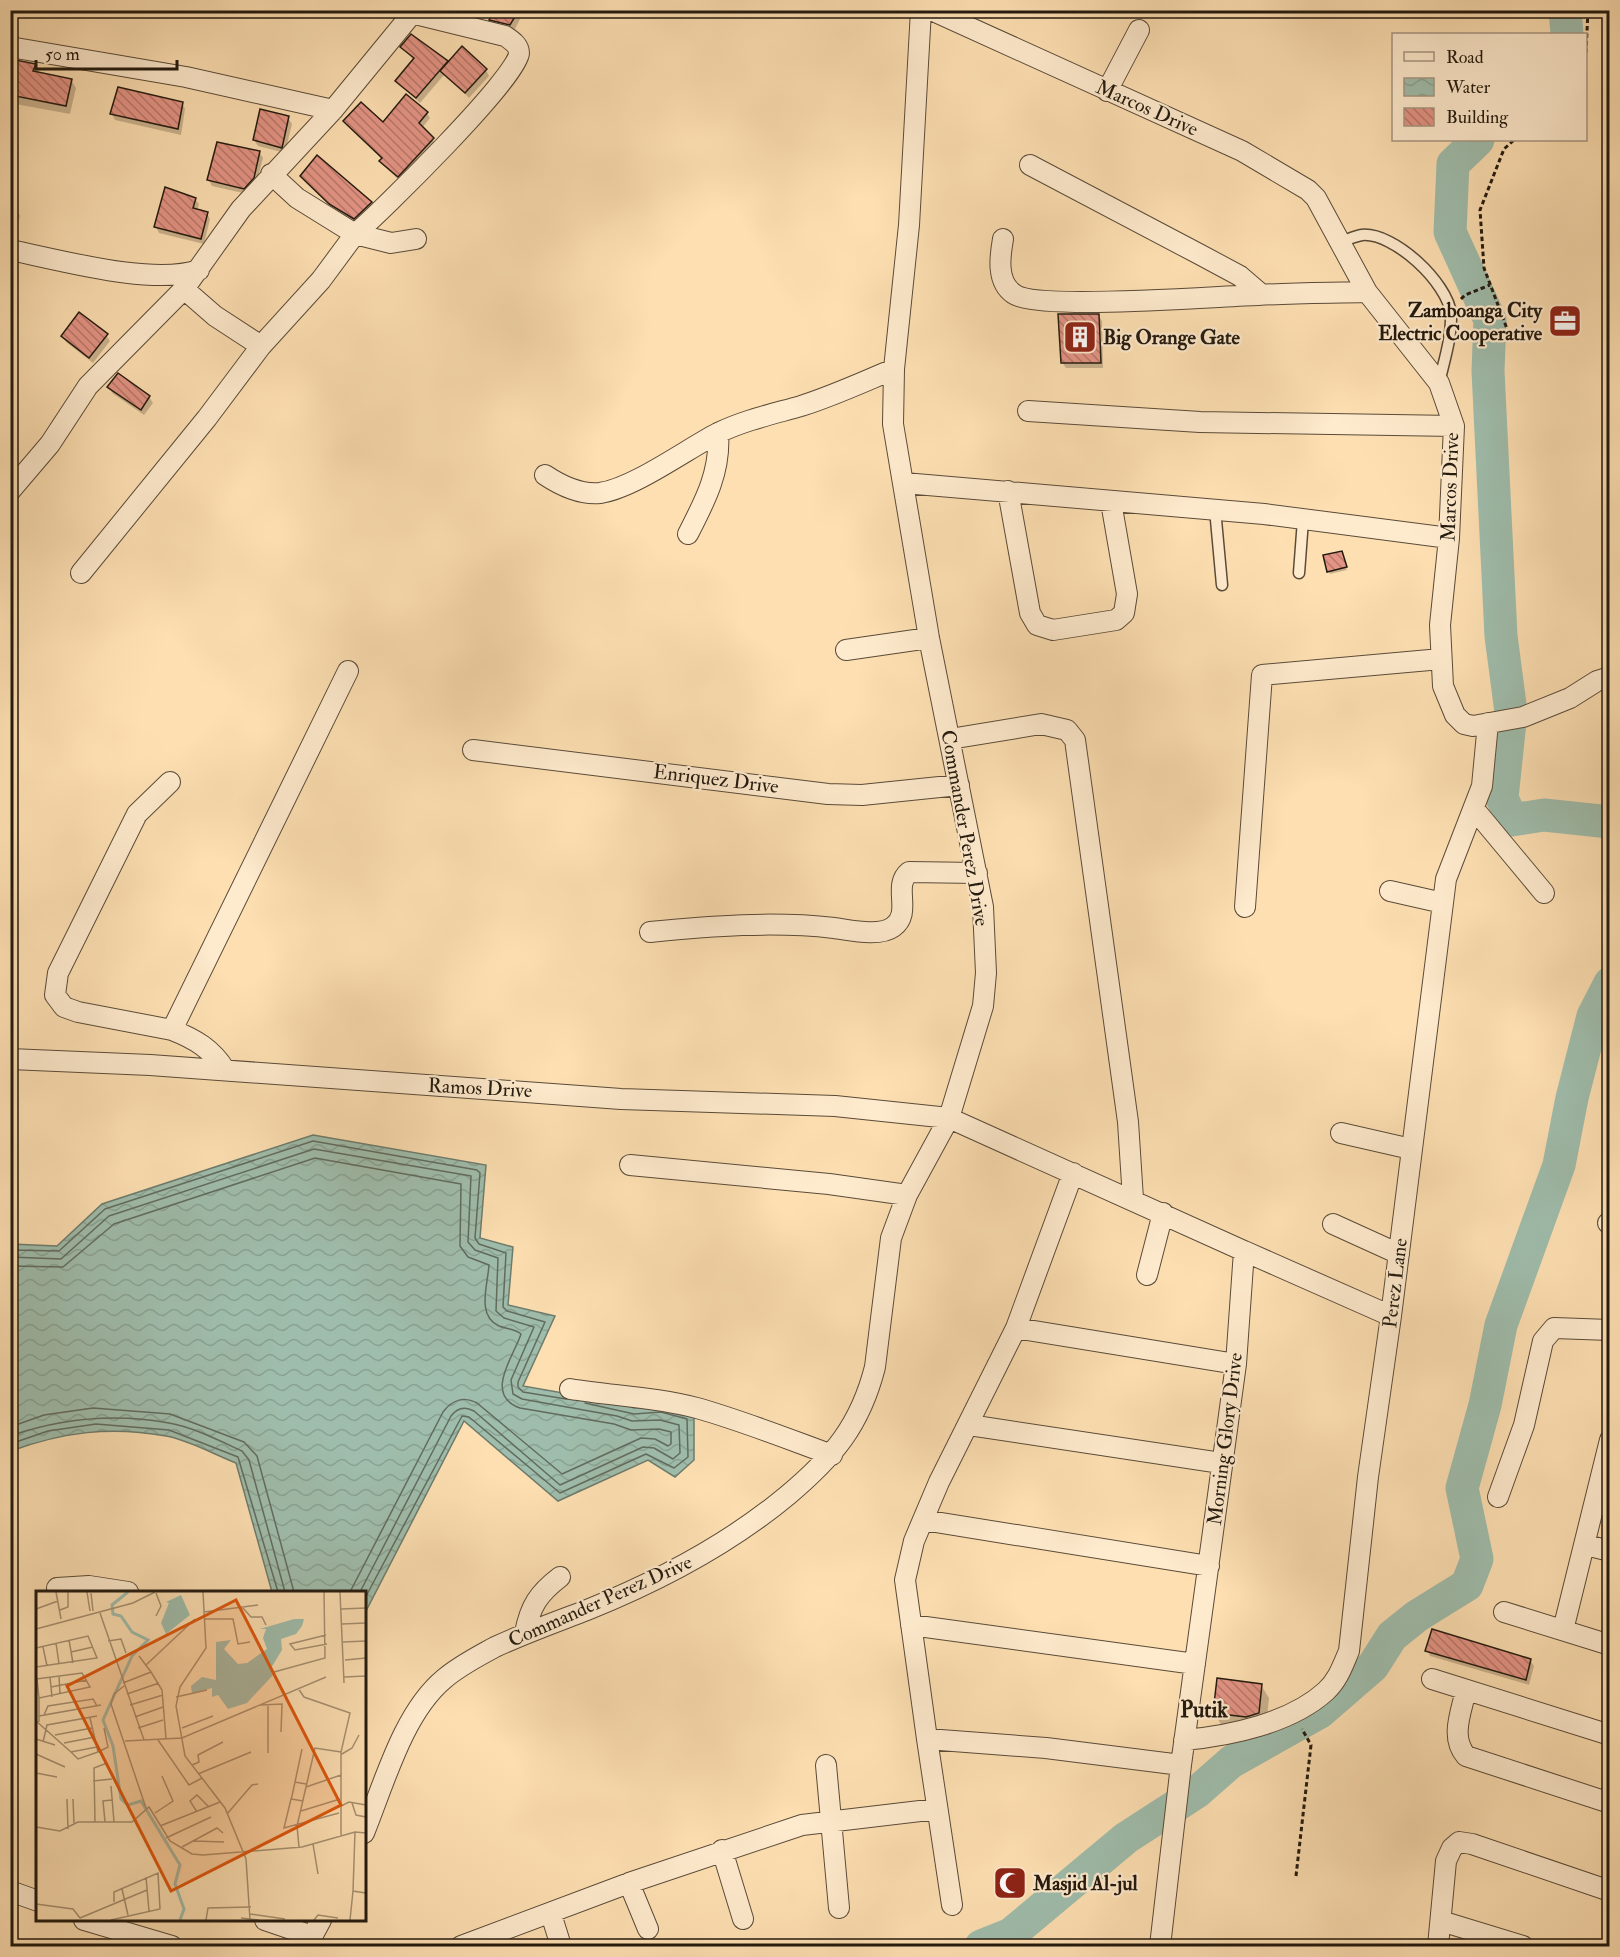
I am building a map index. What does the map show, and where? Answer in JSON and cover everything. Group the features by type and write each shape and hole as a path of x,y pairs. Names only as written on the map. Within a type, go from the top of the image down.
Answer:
{"street":[{"name":"Commander Perez Drive","path":"366,1828 418,1707 443,1680 468,1662 525,1633 589,1609 675,1571 725,1542 764,1515 832,1455 853,1426 870,1387 891,1238 908,1195 949,1118 983,1006 986,972 983,907 928,638 893,424 894,369 909,225 921,10"},
{"name":"Marcos Drive","path":"931,10 1242,151 1298,183 1316,198 1367,292 1439,383 1454,426 1449,538 1440,626 1441,659 1443,686 1455,715 1464,724 1473,726 1523,717 1570,698 1597,681 1610,677"},
{"path":"10,491 50,444 88,386 184,289 241,209 271,174 333,110 410,11 505,36 515,43 520,51 515,66 398,194 355,234 321,280 261,346 207,418 81,573"},
{"path":"1107,91 1139,30"},
{"path":"10,47 186,77 333,110"},
{"path":"1030,165 1240,276 1261,294"},
{"path":"271,174 297,198 355,234 391,243 416,238"},
{"path":"1003,239 1000,260 1006,285 1014,294 1028,299 1103,301 1367,292"},
{"path":"10,250 156,275 183,276 199,270"},
{"path":"184,289 215,316 261,346"},
{"path":"544,475 578,491 600,493 632,480 718,433 751,420 836,394 894,369"},
{"path":"1028,411 1200,422 1454,426"},
{"path":"688,534 715,478 719,447 718,433"},
{"path":"904,483 1215,509 1449,538"},
{"path":"1008,491 1030,614 1037,625 1053,630 1116,620 1124,613 1127,594 1111,502"},
{"path":"846,650 928,638"},
{"path":"1245,908 1262,675 1441,659"},
{"path":"172,1030 348,671"},
{"name":"Perez Lane","path":"1184,1740 1252,1729 1292,1712 1326,1690 1341,1670 1352,1631 1368,1477 1391,1316 1443,903 1451,863 1475,810 1482,786 1492,722"},
{"path":"950,739 1041,724 1067,730 1075,740 1128,1122 1133,1199"},
{"name":"Enriquez Drive","path":"473,750 828,794 862,795 959,785"},
{"path":"170,782 137,814 58,973 54,987 58,1001 78,1012 172,1030 194,1039 214,1054 225,1070"},
{"path":"1475,810 1544,893"},
{"path":"650,932 735,924 801,924 864,931 887,930 893,927 902,915 902,881 909,872 977,873"},
{"path":"1389,891 1443,903"},
{"name":"Ramos Drive","path":"10,1059 225,1070 621,1099 835,1106 949,1118"},
{"path":"949,1118 1391,1316"},
{"path":"1341,1133 1411,1149"},
{"path":"630,1165 829,1184 908,1195"},
{"path":"952,1905 911,1625 906,1568 939,1482 1016,1328 1074,1173"},
{"path":"1147,1275 1163,1214"},
{"path":"1333,1224 1399,1254"},
{"name":"Morning Glory Drive","path":"1160,1947 1180,1765 1236,1364 1244,1251"},
{"path":"1016,1328 1236,1364"},
{"path":"1498,1497 1524,1425 1543,1341 1554,1328 1610,1330"},
{"path":"570,1389 698,1408 832,1455"},
{"path":"969,1425 1221,1463"},
{"path":"1563,1630 1607,1463 1610,1440"},
{"path":"923,1520 1209,1566"},
{"path":"1586,1545 1610,1551"},
{"path":"525,1633 534,1602 543,1590 560,1577"},
{"path":"57,1588 89,1586 117,1591"},
{"path":"1504,1612 1610,1645"},
{"path":"911,1625 1195,1664"},
{"path":"1432,1679 1610,1735"},
{"path":"1466,1690 1456,1736 1458,1746 1466,1756 1610,1803"},
{"path":"927,1738 1046,1748 1180,1765"},
{"path":"826,1765 838,1908"},
{"path":"461,1947 629,1883 802,1825 938,1809"},
{"path":"1438,1947 1446,1861 1452,1848 1459,1842 1472,1844 1610,1891"},
{"path":"722,1850 742,1919"},
{"path":"629,1883 648,1929"},
{"path":"10,1891 36,1900"},
{"path":"551,1914 561,1947"},
{"path":"87,1921 172,1947"},
{"path":"268,1921 313,1934"},
{"path":"1441,1921 1523,1947"}],"lane":[{"path":"1340,242 1363,235 1389,242 1427,271 1443,292 1451,312 1450,331 1439,383"},
{"path":"1215,509 1222,585"},
{"path":"1299,573 1303,520"}],"path":[{"path":"1587,33 1588,10"},
{"path":"1509,334 1484,268 1480,210 1504,149 1513,141"},
{"path":"1465,294 1490,285"},
{"path":"1296,1876 1311,1745"}],"water":[{"path":"313,1135 486,1165 480,1238 513,1247 508,1305 555,1316 523,1386 620,1403 634,1408 661,1406 694,1415 694,1460 675,1477 648,1460 558,1501 464,1421 366,1611 366,1591 272,1591 236,1463 175,1438 125,1431 68,1435 11,1451 11,1244 57,1246 102,1204"}],"building":[{"path":"495,10 519,10 510,25 489,20"},
{"path":"411,34 448,61 416,98 395,81 414,58 400,47"},
{"path":"462,46 487,69 465,93 440,71"},
{"path":"10,59 36,64 33,71 72,79 66,106 10,95"},
{"path":"118,87 183,102 178,129 110,114"},
{"path":"406,94 428,112 419,123 434,138 398,177 379,161 382,158 343,121 361,102 383,122"},
{"path":"260,109 289,116 282,148 253,140"},
{"path":"217,142 260,151 254,178 244,189 207,180"},
{"path":"317,155 372,202 354,219 329,204 300,176"},
{"path":"165,187 196,198 193,208 208,212 201,239 154,227"},
{"path":"79,312 108,334 89,358 61,336"},
{"name":"Big Orange Gate","path":"1058,314 1099,314 1101,363 1061,363"},
{"path":"118,373 150,396 141,410 107,387"},
{"path":"1342,551 1347,567 1327,572 1323,555"},
{"path":"1432,1629 1531,1659 1526,1680 1425,1651"},
{"path":"1217,1678 1262,1684 1259,1713 1246,1717 1213,1713"}],"waterway":[{"path":"1565,10 1567,33"},
{"path":"1477,141 1453,164 1450,232 1490,320 1488,371 1501,636 1511,712 1502,798 1512,820 1544,815 1610,822"},
{"path":"981,1946 1011,1934 1126,1838 1197,1792 1231,1762 1320,1712 1373,1666 1392,1636 1417,1616 1467,1585 1477,1559 1462,1488 1485,1405 1501,1325 1559,1165 1572,1098 1593,1016 1610,983"}],"place":[{"name":"Zamboanga City Electric Cooperative","path":"1565,321"},
{"name":"Big Orange Gate","path":"1080,337"},
{"name":"Masjid Al-jul","path":"1010,1883"}],"district":[{"name":"Putik","path":"1204,1710"}]}
